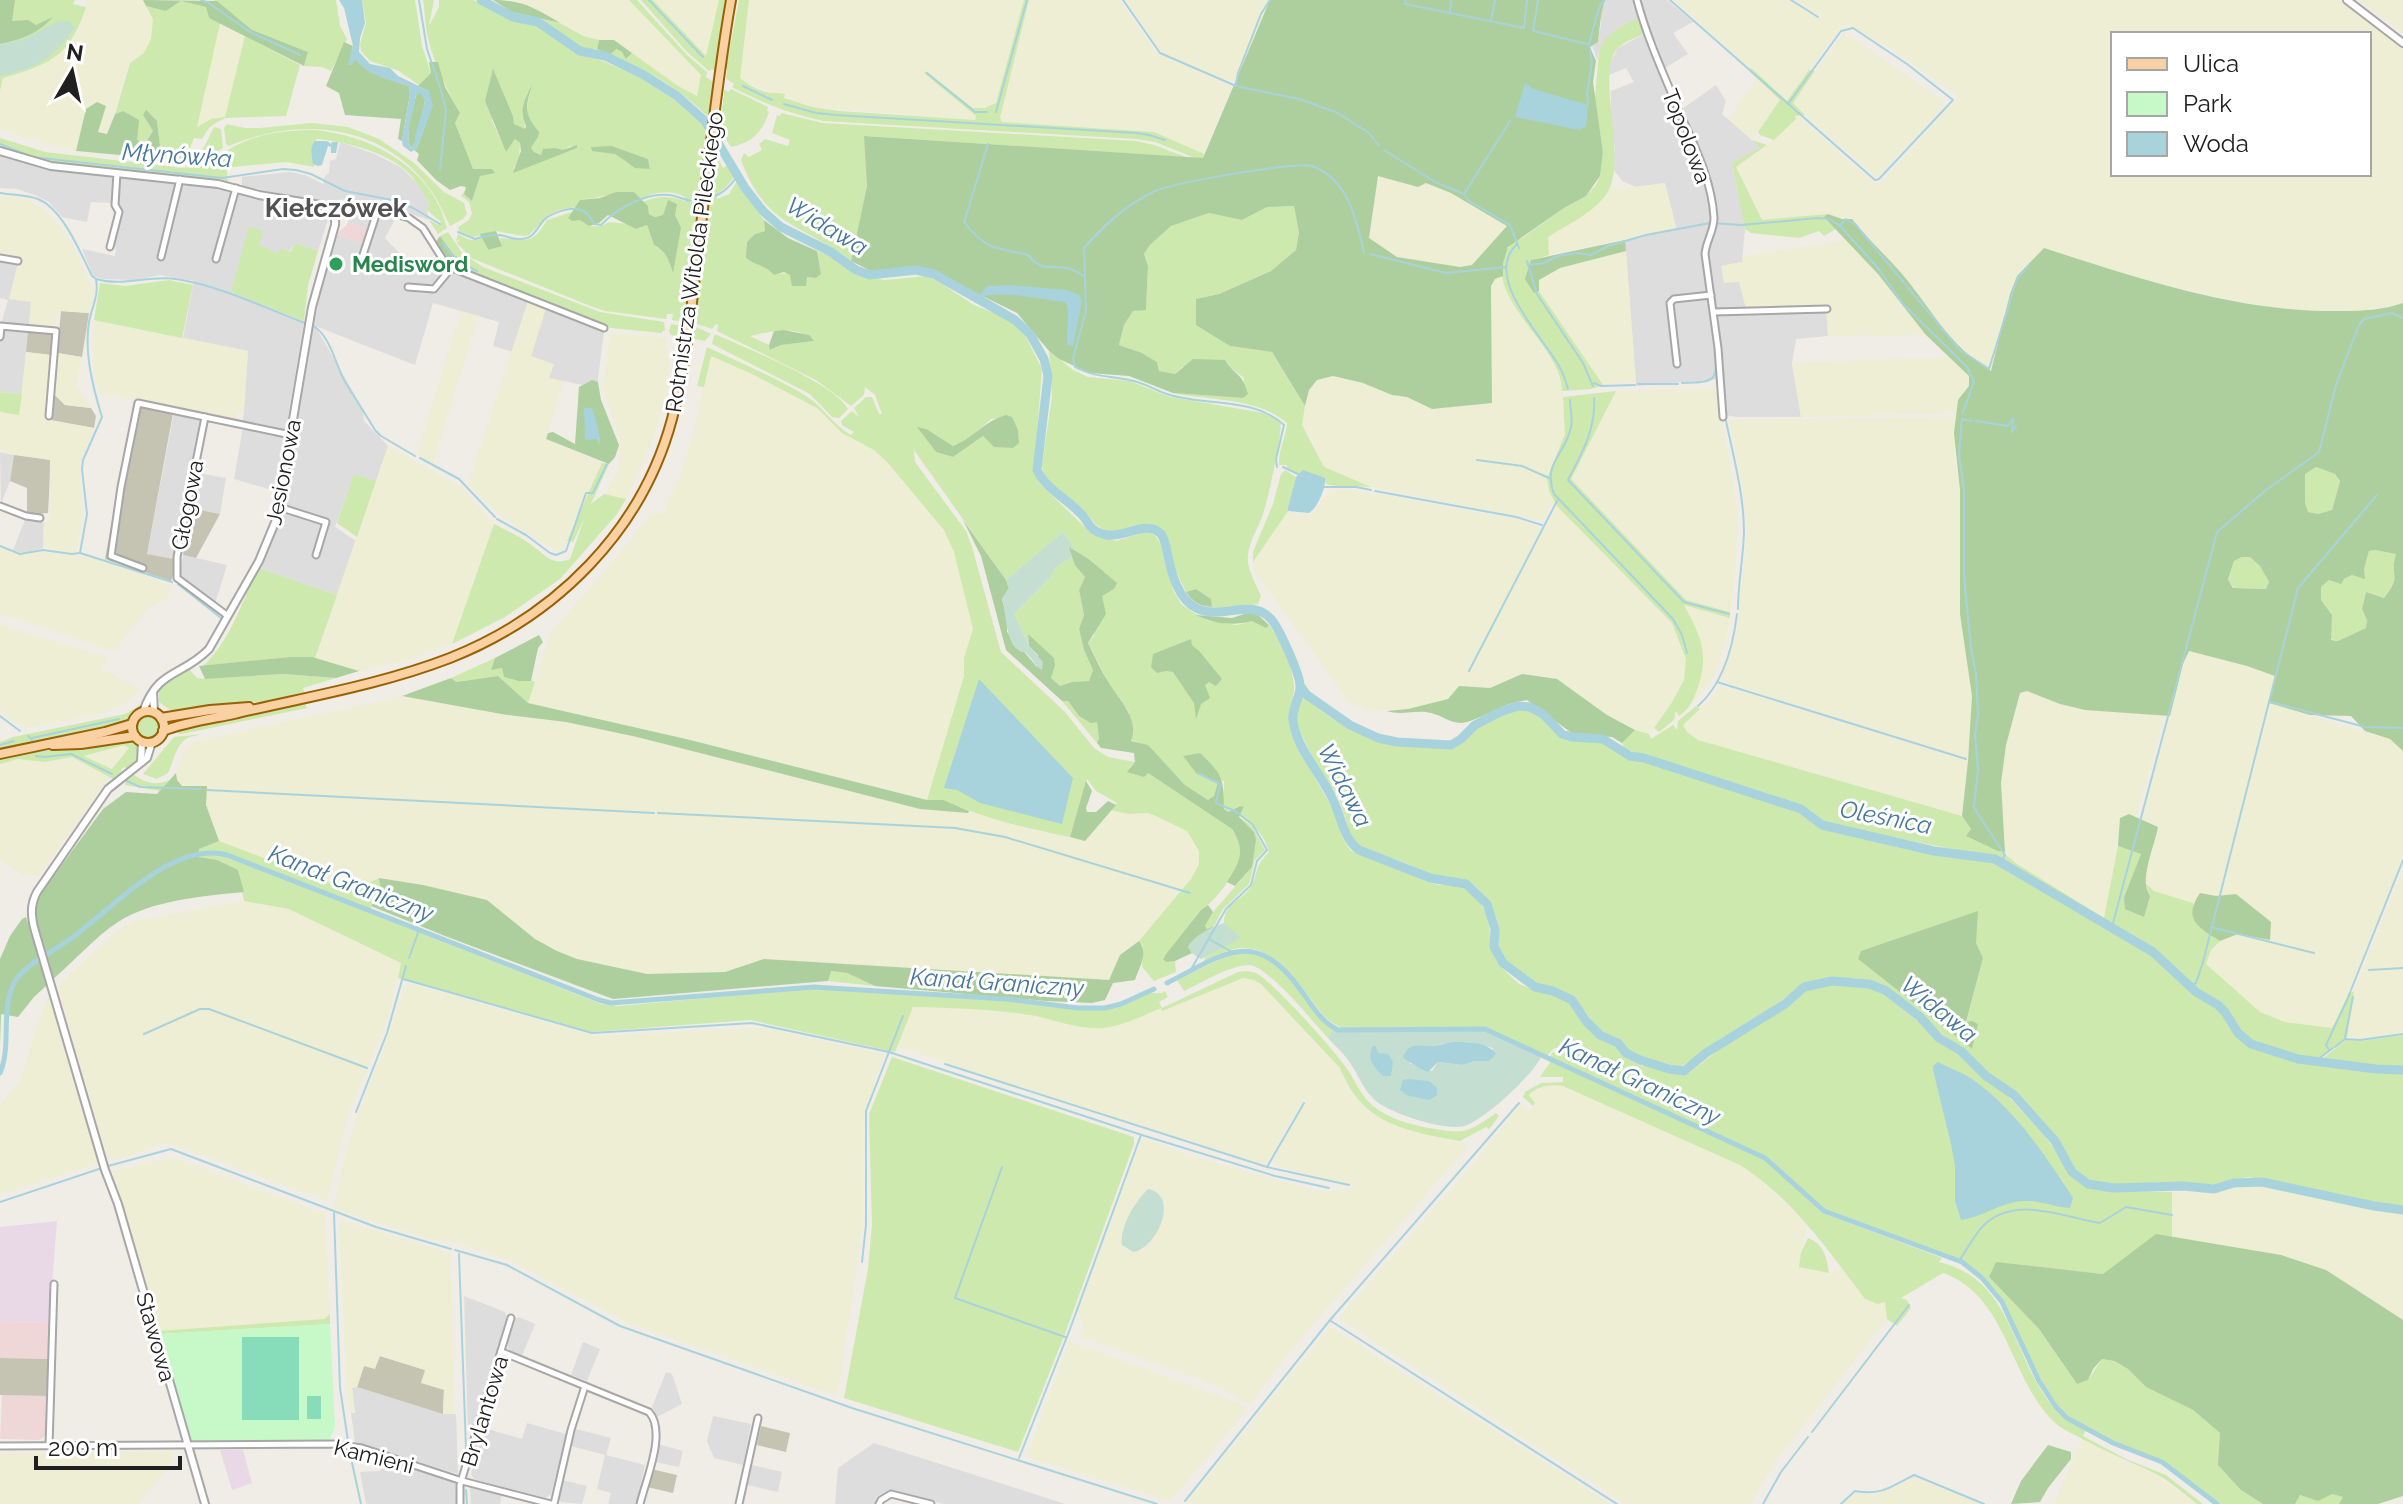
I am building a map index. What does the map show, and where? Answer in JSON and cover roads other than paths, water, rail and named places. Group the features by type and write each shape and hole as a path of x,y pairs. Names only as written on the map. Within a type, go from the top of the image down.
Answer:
{"main road":[{"name":"Rotmistrza Witolda Pileckiego","path":"163,731 257,707 342,691 427,666 499,635 527,618 592,564 607,546 630,514 653,472 671,421 687,343 731,0"},
{"name":"Rotmistrza Witolda Pileckiego","path":"158,715 257,707"},
{"path":"0,754 132,724 136,716 143,712 158,715 163,731 152,742 138,738 48,745"},
{"path":"132,724 138,738"}],"street":[{"name":"Topolowa","path":"1637,0 1655,54 1699,155 1707,182 1714,222 1705,249 1723,417"},
{"path":"2347,0 2403,43"},
{"path":"0,151 51,166 236,188 320,205 329,208 334,215 358,207 378,209 415,220 423,228 448,272 434,289 408,287"},
{"path":"110,247 119,212 115,205 117,172"},
{"path":"161,257 180,179"},
{"path":"216,259 236,188"},
{"path":"360,264 378,209"},
{"name":"Jesionowa","path":"154,688 166,676 205,654 264,552 279,507 312,307 335,225 334,215"},
{"path":"0,258 18,261"},
{"path":"447,266 604,328"},
{"path":"1677,364 1670,303 1674,299 1711,295"},
{"path":"1714,312 1827,309"},
{"path":"0,337 0,326 56,331 49,416"},
{"path":"143,568 111,556 138,403 291,435"},
{"name":"Głogowa","path":"205,417 177,557 177,578 228,616"},
{"path":"0,506 40,518"},
{"path":"279,507 326,522 316,555"},
{"path":"143,712 154,688"},
{"path":"154,688 158,715"},
{"path":"138,738 141,762 147,758 152,742"},
{"name":"Stawowa","path":"141,762 108,789 37,892 31,914 205,1504"},
{"path":"49,1446 54,1284"},
{"name":"Brylantowa","path":"460,1504 459,1491 511,1318"},
{"path":"502,1352 649,1412 656,1419 657,1435 640,1504"},
{"path":"552,1504 585,1386"},
{"path":"739,1504 758,1418"},
{"name":"Kamieni","path":"0,1446 351,1445 462,1481 552,1504"},
{"path":"879,1504 891,1494 931,1504"}],"water":[{"path":"339,0 362,0 365,23 359,52 370,64 390,68 398,76 429,91 433,105 417,148 411,152 402,141 409,86 373,74 356,60 348,65 353,46 344,8","holes":["421,93 425,101 415,143 411,148 409,129 416,95"]},
{"path":"1525,83 1533,89 1588,105 1586,126 1579,130 1515,117"},
{"path":"315,141 338,142 336,153 331,153 328,146 322,165 318,166 313,164 312,146"},
{"path":"988,286 1066,290 1079,295 1082,301 1073,346 1067,345 1066,302 1007,295 975,299"},
{"path":"584,408 592,408 600,445 596,439 585,440"},
{"path":"1303,470 1325,478 1323,492 1309,513 1288,511 1296,477"},
{"path":"979,679 1073,778 1062,824 980,803 957,790 944,788"},
{"path":"1452,1042 1482,1044 1496,1054 1489,1061 1462,1065 1438,1062 1428,1072 1403,1057 1414,1046"},
{"path":"1376,1046 1378,1053 1388,1054 1393,1062 1391,1076 1383,1076 1374,1066 1370,1054"},
{"path":"1938,1062 1972,1079 2016,1119 2073,1198 2070,1208 2024,1201 1961,1220 1955,1201 1955,1166 1951,1144 1933,1070"},
{"path":"1403,1080 1429,1081 1437,1088 1437,1095 1429,1100 1406,1095 1400,1090"}],"waterway":[{"path":"201,0 250,32 300,55"},
{"path":"419,0 427,49 446,110 440,170"},
{"name":"Widawa","path":"481,0 513,17 538,22 580,51 605,56 677,96 705,121 745,188 781,227 870,275 916,270 934,274 1015,320 1030,334 1044,359 1048,376 1037,470 1045,482 1099,532 1113,535 1148,528 1160,533 1177,585 1185,599 1196,608 1216,612 1254,610 1271,619 1299,680 1300,690 1293,717 1295,732 1354,845 1359,850 1430,878 1466,884 1487,904 1495,929 1494,947 1503,963 1535,987 1572,1000 1600,1035 1618,1043 1626,1053 1640,1060 1684,1071 1706,1053 1785,1004 1804,987 1832,981 1869,984 1885,990 1920,1017 1939,1038 1961,1051 1986,1076 2014,1095 2055,1141 2072,1172 2088,1184 2113,1188 2183,1186 2214,1189 2234,1183 2262,1182 2403,1210"},
{"path":"649,0 703,57"},
{"path":"996,112 1027,0"},
{"path":"1123,0 1160,53 1236,86 1299,99 1336,112 1369,133 1379,146"},
{"path":"1236,84 1261,14 1270,0"},
{"path":"1406,0 1405,4 1450,13 1451,0"},
{"path":"1491,20 1495,0"},
{"path":"1450,13 1524,28 1527,0"},
{"path":"1538,0 1533,31 1587,44"},
{"path":"1588,105 1592,62 1589,44 1600,5 1605,0"},
{"path":"1670,0 1875,180 1953,100 1853,28 1841,31 1788,104"},
{"path":"1791,0 1818,17"},
{"path":"927,73 975,112 987,112"},
{"path":"743,86 772,100"},
{"path":"784,104 836,115 1136,133 1165,140"},
{"path":"1384,150 1435,182 1464,194 1510,121"},
{"name":"Młynówka","path":"0,144 32,157 222,178 296,170 345,191 392,200 440,224"},
{"path":"978,177 988,144"},
{"path":"1277,467 1284,425 1272,416 1245,406 1170,395 1134,381 1075,367 1073,358 1086,311 1084,248 1116,216 1155,191 1235,174 1302,165 1325,172 1343,191 1354,214 1364,252"},
{"name":"Młynówka","path":"706,199 725,190 738,175"},
{"path":"978,177 964,222 979,238 992,246 1028,255 1041,266 1069,269 1085,277"},
{"path":"0,193 34,198 47,204 63,222 96,279 116,282 166,278 192,282 305,323"},
{"name":"Młynówka","path":"458,232 475,239 500,235 525,239 547,217 567,210 583,211 594,224 601,225 623,208 651,196 669,195 699,201"},
{"path":"1465,196 1510,225 1519,248"},
{"path":"1528,265 1544,263 1558,256 1591,255 1608,246 1646,235 1710,223 1741,225 1829,219 1840,226 1878,268 1903,304 1967,367 1974,382 1963,412"},
{"path":"1840,225 1846,219 1855,224 1960,350 1989,369 2017,279 2029,265"},
{"path":"443,243 452,255"},
{"path":"1517,244 1508,258 1507,273 1511,289 1529,323 1559,366 1568,389"},
{"path":"1370,254 1446,273 1506,267"},
{"path":"449,263 453,256 477,271"},
{"path":"1527,261 1537,294 1583,363 1593,386"},
{"path":"80,553 87,514 83,460 102,417 88,346 89,322 97,291 96,279"},
{"path":"1708,300 1710,310"},
{"path":"2112,927 2217,532 2266,490 2319,452 2336,385 2364,319 2392,313 2403,318"},
{"path":"312,325 328,342 344,380 375,430 415,456"},
{"path":"1682,383 1703,382 1713,377 1715,344"},
{"path":"1594,383 1601,386 1635,385"},
{"path":"1638,384 1678,384"},
{"path":"1594,398 1590,430 1568,480 1684,602 1729,614"},
{"path":"1570,400 1571,427 1551,474 1554,494 1673,619 1687,653"},
{"path":"1976,421 2008,426 2013,418 2012,432 2016,426"},
{"path":"1972,421 1962,419 1959,453 1964,490 1964,577 1978,714 1974,808 2005,855 2001,863"},
{"path":"1726,421 1744,519 1738,609"},
{"path":"420,458 459,479 495,517"},
{"path":"1477,460 1522,466 1549,478"},
{"path":"497,519 550,553 556,555 566,551 586,493 593,493 607,464"},
{"path":"1283,467 1300,475"},
{"path":"1324,487 1371,490"},
{"path":"1375,491 1516,517 1542,525"},
{"path":"2190,986 2196,983 2203,962 2298,588 2377,495"},
{"path":"1469,671 1557,501"},
{"path":"0,546 20,554 43,550 80,553 172,582"},
{"path":"178,584 221,618"},
{"path":"1698,706 1714,687 1726,664 1737,614"},
{"path":"1717,682 1966,759"},
{"name":"Oleśnica","path":"1301,687 1307,695 1350,725 1378,738 1397,742 1451,745 1475,725 1500,712 1518,706 1530,707 1543,714 1562,734 1603,739 1630,756 1801,809 1822,825 1934,851 1995,859 2153,952 2196,992 2218,1005 2238,1033 2251,1044 2298,1059 2403,1070"},
{"path":"2271,702 2365,727 2403,728"},
{"path":"0,716 20,731"},
{"path":"32,738 119,719"},
{"path":"28,736 32,740"},
{"path":"0,745 14,741"},
{"path":"36,756 71,754 112,774"},
{"path":"1190,971 1226,909 1251,885 1257,861 1267,850 1253,825 1235,811 1216,803 1220,784 1198,773"},
{"path":"127,781 140,787 200,789"},
{"path":"207,790 654,813"},
{"path":"658,813 955,828 1005,837 1190,893"},
{"name":"Kanał Graniczny","path":"0,1073 10,994 19,976 162,868 205,853 227,855 611,1003 814,987 1105,1008 1154,989"},
{"path":"2329,1050 2326,1045 2403,860"},
{"path":"2211,927 2314,953"},
{"path":"409,958 419,930"},
{"path":"1209,939 1232,952"},
{"name":"Kanał Graniczny","path":"1167,983 1222,956 1252,952 1268,958 1283,970 1321,1017 1338,1030 1485,1029 1765,1158 1824,1211 1962,1262 1982,1278 2002,1302 2039,1381 2067,1418 2113,1443 2162,1462 2217,1504"},
{"path":"356,1112 387,1033 406,966"},
{"path":"2369,970 2403,968"},
{"path":"403,979 592,1033 752,1023 889,1052 1145,1136 1275,1176 1329,1188"},
{"path":"2345,1038 2353,997"},
{"path":"144,1034 200,1009 209,1009 367,1068"},
{"path":"862,1262 866,1225 866,1111 903,1016"},
{"path":"2335,1047 2345,1039 2403,1034"},
{"path":"2318,1063 2333,1048"},
{"path":"945,1064 1267,1167 1349,1185"},
{"path":"1267,1167 1304,1103"},
{"path":"1185,1501 1330,1320 1519,1103"},
{"path":"1019,1458 1141,1135"},
{"path":"108,1166 171,1149 376,1227 451,1249"},
{"path":"1002,1167 955,1298 1065,1337"},
{"path":"0,1202 102,1168"},
{"path":"1959,1261 1984,1225 2010,1211 2040,1210 2100,1223 2126,1207 2172,1215"},
{"path":"334,1213 340,1388 348,1441"},
{"path":"455,1250 507,1265 620,1326 852,1408 1157,1504"},
{"path":"459,1254 466,1449"},
{"path":"1812,1432 1909,1305"},
{"path":"1331,1321 1617,1504"},
{"path":"1763,1504 1781,1472 1808,1437"},
{"path":"349,1449 361,1504"},
{"path":"1841,1504 1855,1491 1880,1491 1914,1475 1984,1504"},
{"path":"466,1490 467,1504"}],"place":[{"name":"Medisword","path":"336,264"}],"district":[{"name":"Kiełczówek","path":"336,208"}]}
